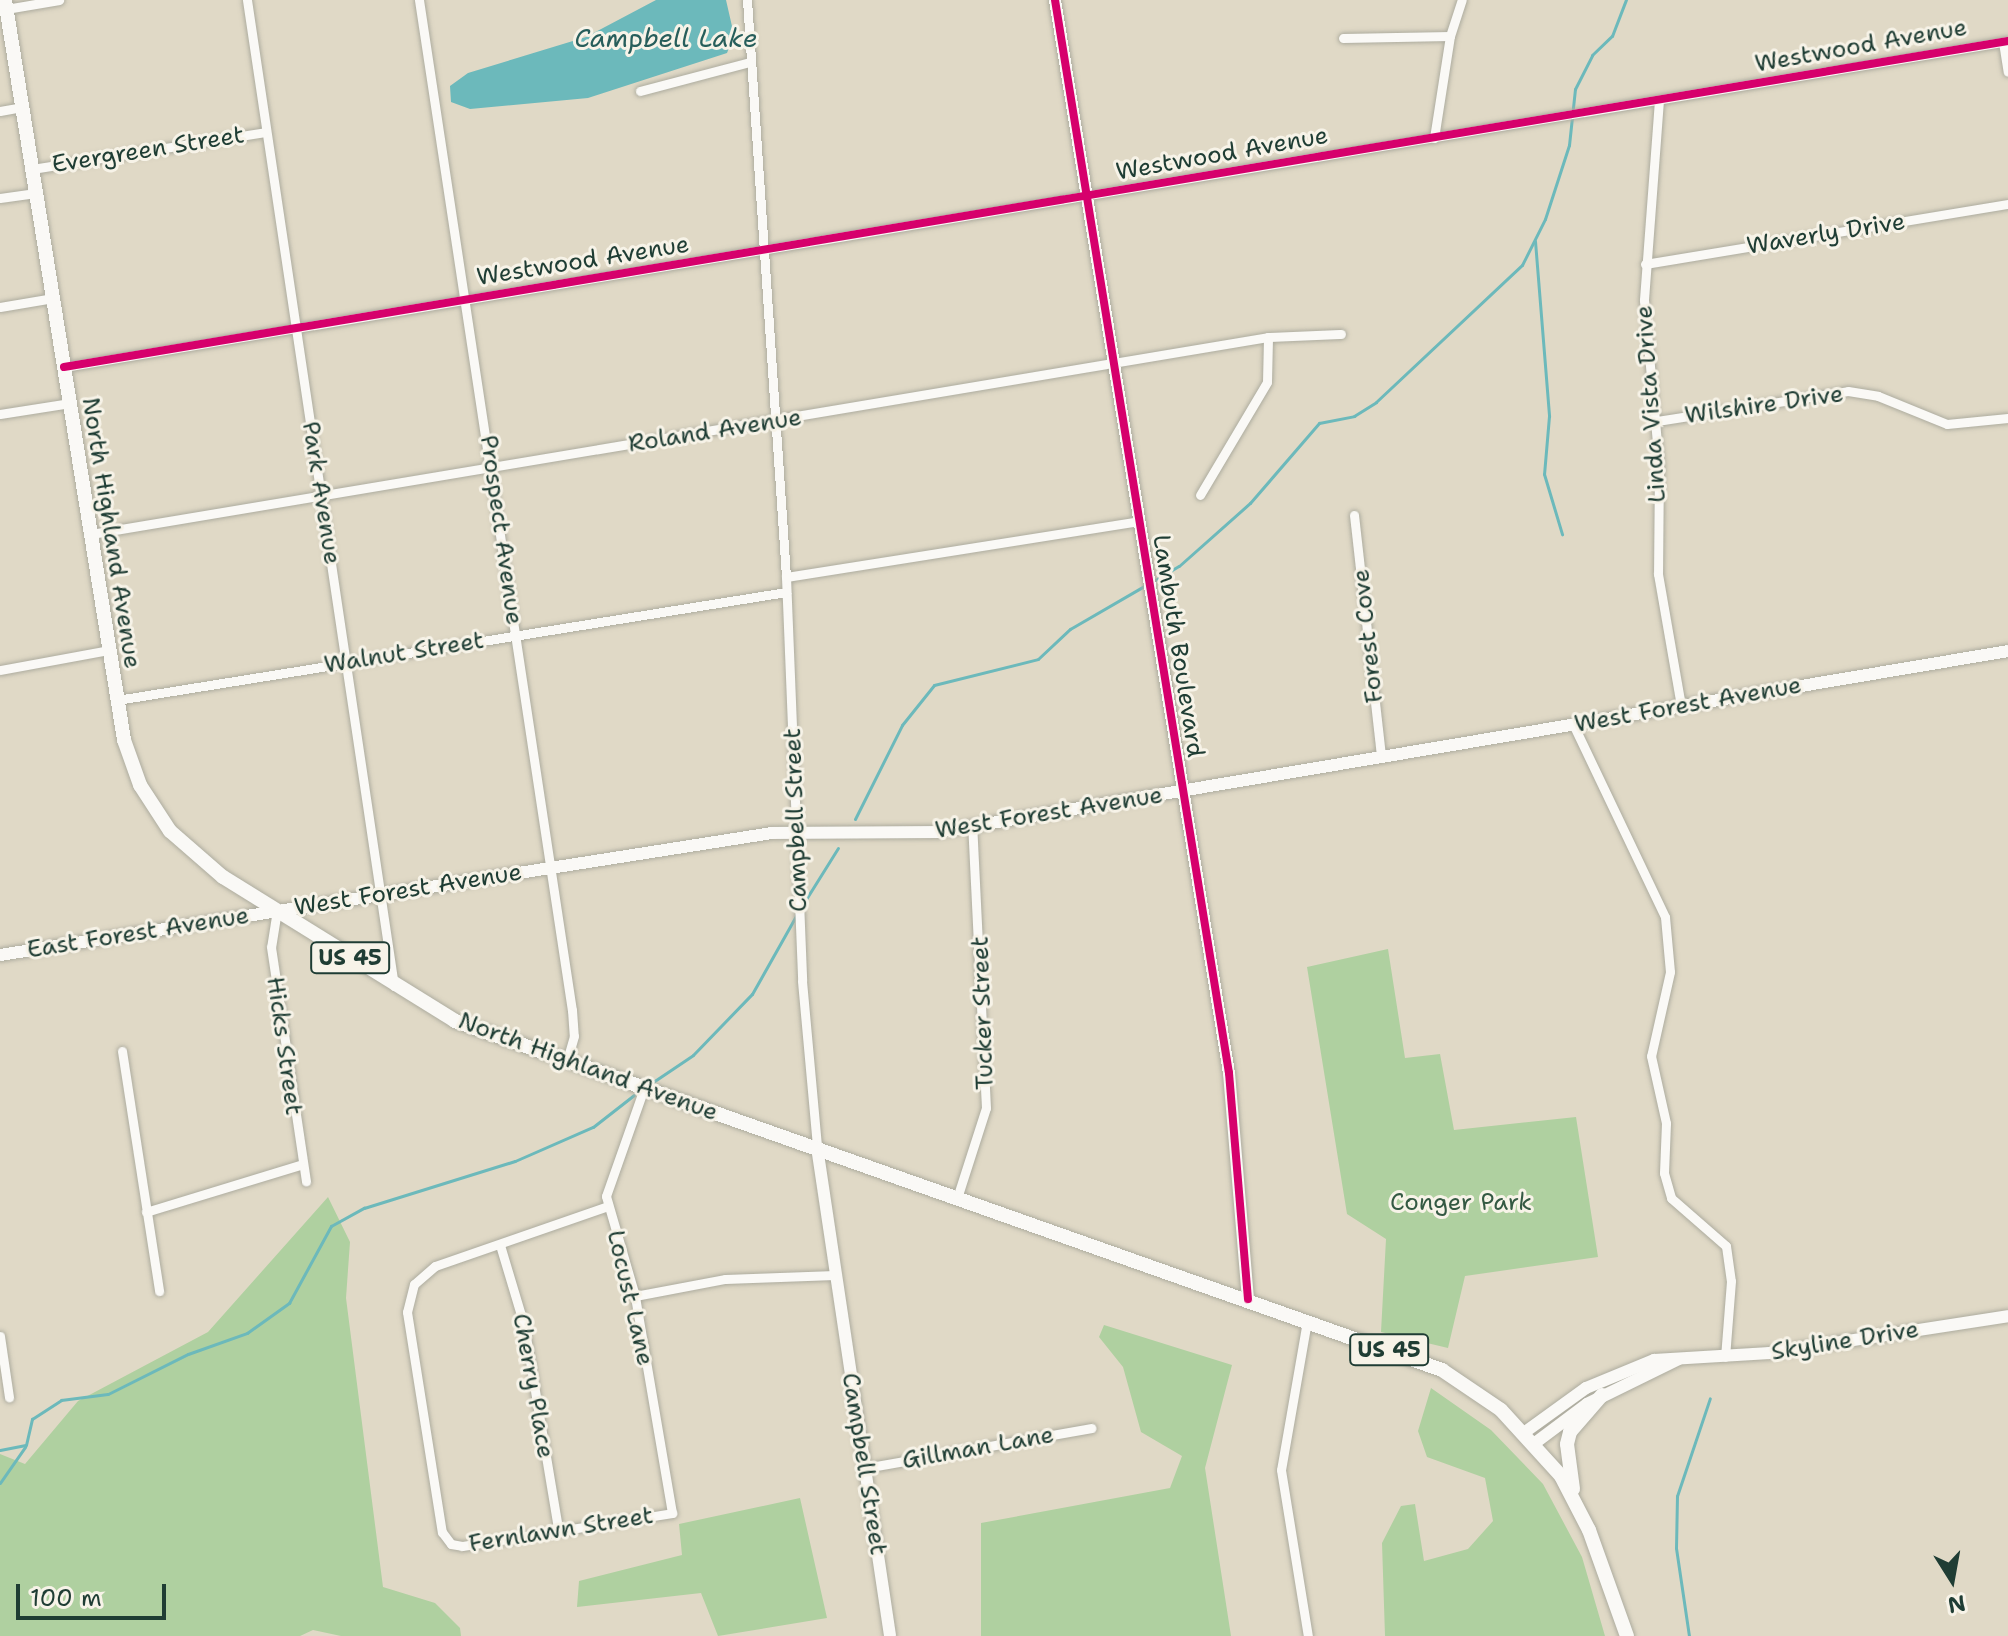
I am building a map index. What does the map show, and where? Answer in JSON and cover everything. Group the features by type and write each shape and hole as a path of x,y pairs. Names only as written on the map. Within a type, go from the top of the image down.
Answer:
{"main road":[{"name":"North Highland Avenue","path":"6,5 117,700 140,785 170,831 223,877 394,987 455,1021 958,1195 1442,1370 1530,1438 1576,1502 1627,1636"},
{"path":"1576,1502 1567,1444 1581,1415 1602,1395"}],"street":[{"path":"6,5 59,0"},
{"name":"Park Avenue","path":"247,0 394,987"},
{"name":"Prospect Avenue","path":"419,0 467,300 572,1010 574,1036 567,1061"},
{"name":"Campbell Street","path":"747,0 786,577 800,920 817,1147 890,1636"},
{"name":"Lambuth Boulevard","path":"1055,0 1115,362 1180,791 1237,1129 1248,1299"},
{"path":"1434,138 1450,36 1462,0"},
{"path":"1343,38 1450,36"},
{"path":"2006,42 2008,72"},
{"name":"Westwood Avenue","path":"64,367 766,253 2006,42"},
{"path":"640,91 750,62"},
{"name":"Linda Vista Drive","path":"1659,100 1645,264 1657,421 1658,574 1681,706"},
{"path":"0,111 22,107"},
{"name":"Evergreen Street","path":"32,169 265,132"},
{"path":"0,198 36,193"},
{"name":"Waverly Drive","path":"1645,264 2008,204"},
{"path":"0,307 53,298"},
{"name":"Roland Avenue","path":"91,534 1268,337 1341,334"},
{"path":"1200,495 1267,382 1268,337"},
{"name":"Wilshire Drive","path":"1657,421 1848,391 1878,396 1947,424 2008,418"},
{"path":"0,414 70,403"},
{"name":"Forest Cove","path":"1354,515 1381,757"},
{"path":"786,577 1138,521"},
{"name":"Walnut Street","path":"117,700 786,592"},
{"path":"0,670 109,650"},
{"name":"West Forest Avenue","path":"277,910 798,831 909,835 972,826 2008,651"},
{"path":"1573,724 1665,917 1670,972 1651,1056 1666,1123 1664,1173 1671,1198 1726,1246 1731,1281 1725,1357"},
{"name":"Tucker Street","path":"958,1195 986,1108 972,826"},
{"name":"East Forest Avenue","path":"0,955 277,910"},
{"name":"Hicks Street","path":"277,910 271,947 300,1165 306,1181"},
{"path":"122,1051 159,1291"},
{"name":"Locust Lane","path":"648,1089 609,1184 608,1206 635,1296 672,1513"},
{"path":"146,1212 300,1165"},
{"path":"500,1245 608,1206"},
{"name":"Cherry Place","path":"500,1245 524,1325 558,1529"},
{"name":"Fernlawn Street","path":"500,1245 435,1266 414,1284 409,1297 442,1532 451,1544 462,1546 672,1513"},
{"path":"635,1296 725,1279 835,1275"},
{"name":"Skyline Drive","path":"1530,1438 1586,1388 1654,1360 1725,1357 2008,1316"},
{"path":"1307,1321 1281,1470 1308,1636"},
{"path":"0,1336 9,1397"},
{"name":"Skyline Drive","path":"1530,1438 1602,1395 1682,1358"},
{"name":"Gillman Lane","path":"865,1468 1091,1428"}],"green space":[{"name":"Conger Park","path":"1388,949 1405,1058 1440,1054 1454,1130 1576,1117 1598,1257 1465,1276 1448,1348 1381,1332 1386,1239 1347,1214 1307,967"},
{"path":"328,1197 350,1242 346,1298 383,1587 435,1603 460,1628 461,1636 341,1636 313,1630 300,1636 0,1636 0,1454 25,1464 78,1401 208,1332"},
{"path":"1104,1325 1232,1365 1205,1468 1231,1636 981,1636 981,1523 1170,1488 1182,1456 1141,1432 1123,1367 1099,1337"},
{"path":"1431,1388 1491,1430 1543,1484 1582,1557 1605,1636 1385,1636 1382,1543 1401,1506 1415,1504 1424,1561 1468,1549 1493,1521 1485,1478 1427,1457 1418,1431"},
{"path":"800,1498 827,1618 718,1636 701,1593 577,1607 579,1581 682,1555 679,1524"}],"water":[{"name":"Campbell Lake","path":"656,0 726,0 734,35 727,53 588,98 470,109 451,102 450,86 468,73 586,37"}],"waterway":[{"path":"1152,582 1179,566 1250,503 1319,423 1354,416 1376,402 1522,265 1545,219 1569,145 1575,89 1592,55 1612,36 1626,0"},
{"path":"1535,241 1549,416 1544,474 1562,534"},
{"path":"855,819 902,725 934,685 1038,659 1070,629 1146,585"},
{"path":"803,904 838,848"},
{"path":"653,1082 693,1055 752,994 797,914"},
{"path":"0,1450 26,1445 32,1419 61,1400 108,1394 188,1354 247,1333 289,1303 331,1226 364,1208 515,1161 593,1127 634,1095"},
{"path":"1689,1636 1676,1548 1677,1496 1710,1398"},
{"path":"0,1483 25,1447"}],"cycle path":[{"path":"1055,0 1229,1073 1248,1299"},
{"path":"64,367 2008,41"}]}
